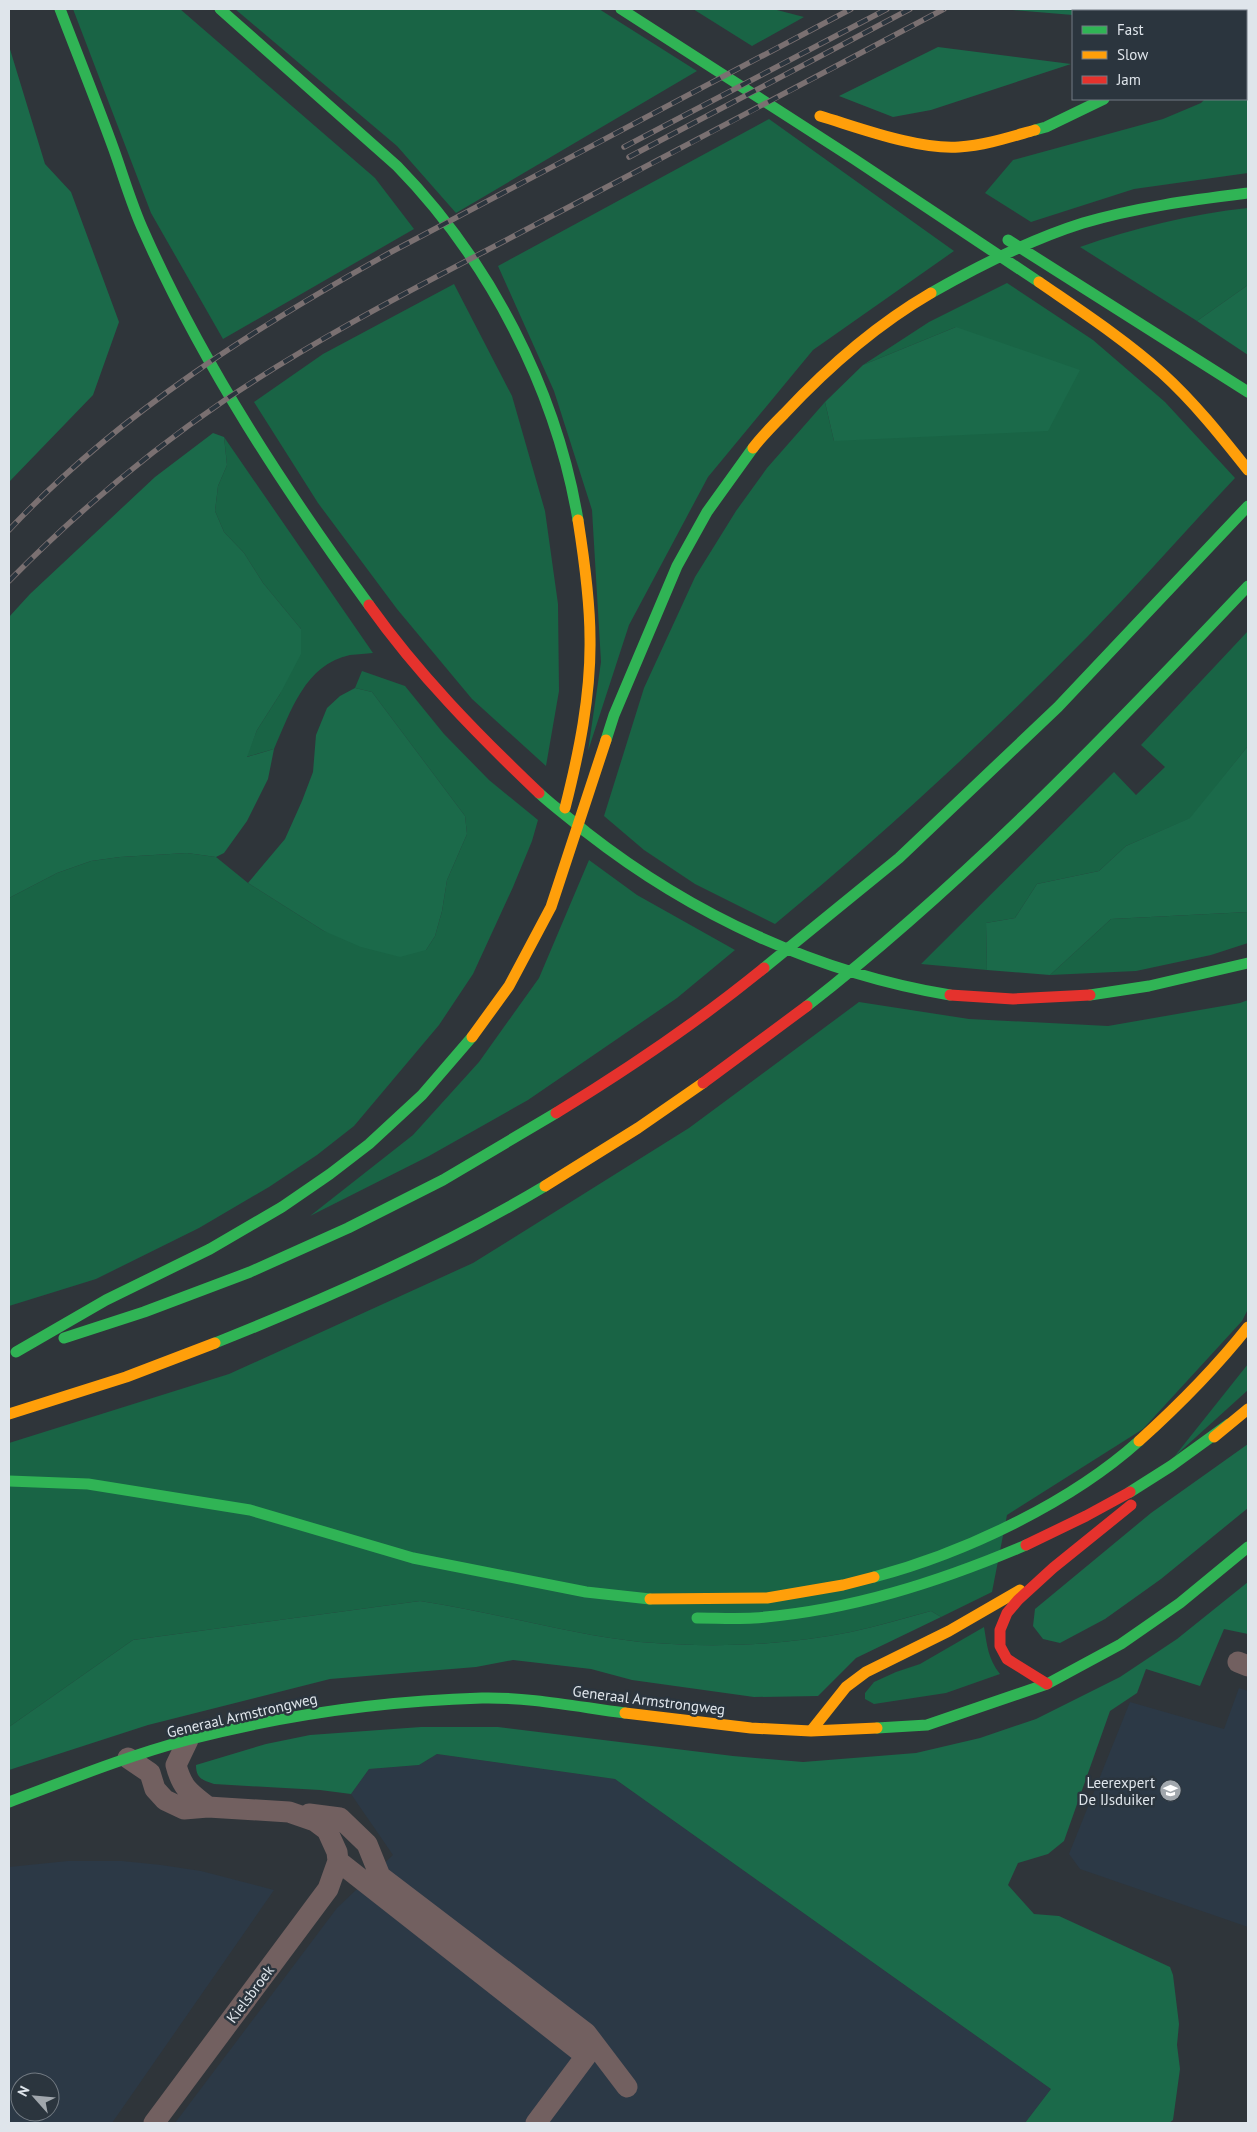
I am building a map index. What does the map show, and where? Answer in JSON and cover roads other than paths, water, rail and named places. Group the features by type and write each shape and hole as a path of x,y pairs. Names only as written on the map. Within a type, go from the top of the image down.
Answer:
{"main road":[{"path":"60,9 144,230 190,324 252,432 298,505 342,569 412,661 491,750 540,796 612,855 667,890 728,924 800,956 840,970 945,994 980,998 1037,1000 1099,995 1191,978 1248,963"},
{"path":"220,9 374,143 419,190 469,253 492,292 535,376 556,429 574,497 584,567 590,644 586,712 576,765 561,826"},
{"path":"621,9 806,126 941,215 1148,361 1221,435 1248,470"},
{"path":"855,139 816,113 909,142 957,147 990,143 1046,127 1102,100"},
{"path":"12,1353 106,1300 210,1249 282,1207 330,1174 369,1144 422,1095 477,1032 509,986 551,907 614,715 677,566 712,504 758,442 808,388 856,346 913,304 971,270 1027,243 1084,223 1167,204 1248,193"},
{"path":"999,234 1248,392"},
{"path":"12,1353 144,1312 250,1272 348,1228 443,1180 603,1084 728,997 899,858 1058,706 1248,506"},
{"path":"9,1414 69,1397 164,1364 261,1325 386,1270 484,1220 577,1167 642,1125 790,1020 876,951 970,868 1118,723 1248,586"},
{"path":"523,958 545,887"},
{"path":"9,1481 88,1484 250,1510 414,1558 586,1592 646,1599 767,1598 843,1585 904,1569 954,1550 1033,1514 1074,1490 1130,1449 1178,1406 1220,1363 1248,1327"},
{"path":"1047,1684 1007,1659 1000,1646 1000,1630 1007,1613 1052,1568 1248,1409"},
{"path":"681,1617 766,1618 845,1606 924,1586 984,1564 1058,1530 1135,1489 1229,1424"},
{"name":"Generaal Armstrongweg","path":"9,1802 128,1758 188,1740 334,1709 483,1698 563,1704 751,1728 811,1731 927,1725 1047,1684 1122,1644 1180,1603 1248,1547"},
{"path":"414,1558 473,1582"},
{"path":"811,1731 846,1687 866,1672 1002,1602 1052,1568"}],"street":[{"path":"188,1740 176,1765 180,1782 191,1794 208,1806"},
{"path":"176,1765 155,1751 150,1773 156,1789 165,1800 184,1809 208,1806 340,1818 367,1844 380,1876 586,2033 627,2087"},
{"path":"128,1758 150,1773"},
{"path":"289,1812 315,1820 327,1830 338,1862 586,2056"},
{"path":"338,1862 355,1848 367,1844"},
{"name":"Kielsbroek","path":"154,2123 328,1889 338,1862"},
{"path":"536,2123 586,2056 586,2033"}],"railway":[{"path":"9,530 95,448 142,411 190,376 290,311 393,251 851,9"},
{"path":"624,147 887,9"},
{"path":"629,157 910,9"},
{"path":"9,581 112,485 168,441 225,400 303,351 384,305 944,9"}],"place":[{"name":"Leerexpert De IJsduiker","path":"1171,1791"}]}
